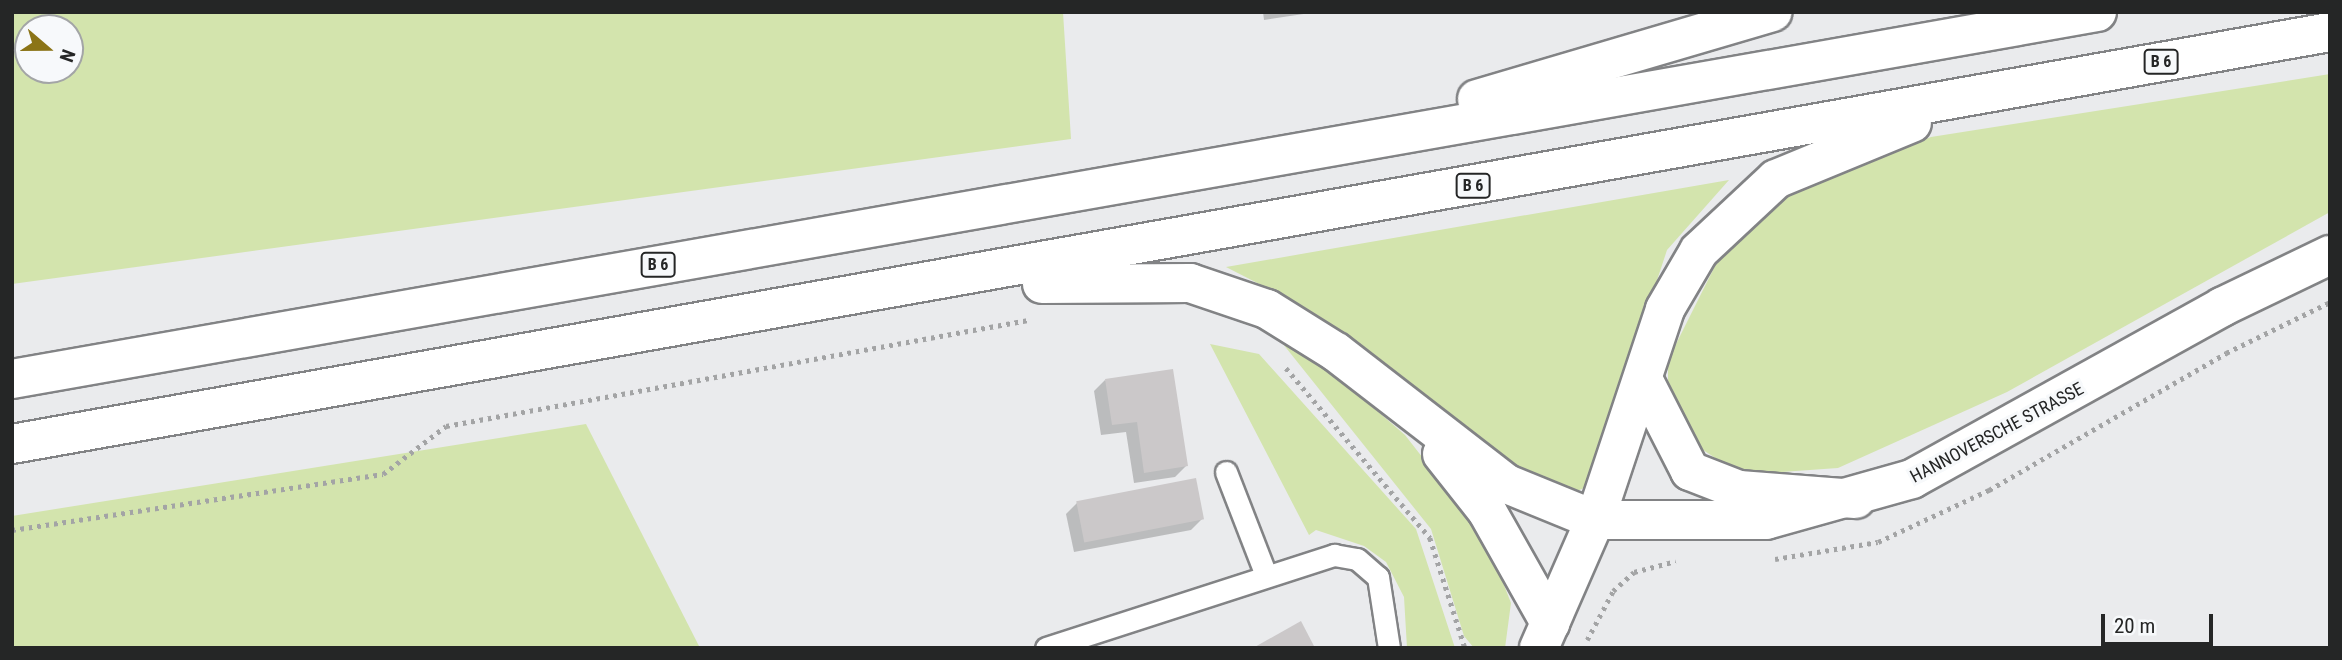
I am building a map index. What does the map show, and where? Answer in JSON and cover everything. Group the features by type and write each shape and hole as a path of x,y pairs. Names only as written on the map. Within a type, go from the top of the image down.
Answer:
{"main road":[{"name":"B 6","path":"1304,150 1772,12"},
{"name":"B 6","path":"12,379 2097,12"},
{"name":"B 6","path":"12,444 886,291 2330,32"},
{"path":"1544,636 1595,520 1644,382 1665,309 1699,251 1734,212 1776,179 1992,92"},
{"name":"HANNOVERSCHE STRASSE","path":"1595,520 1766,520 1856,499 1983,444 2221,307 2330,256"},
{"path":"886,291 1189,283 1267,309 1336,352 1410,414 1507,484 1595,520"},
{"path":"1644,382 1690,471 1739,490 1856,499"},
{"path":"1410,414 1487,511 1544,636"}],"lane":[{"path":"1226,472 1265,575"},
{"path":"1046,648 1321,556 1357,559 1383,588 1389,648"}],"path":[{"path":"12,530 383,474 446,426 1042,318"},
{"path":"1279,357 1430,538 1465,648"}],"green space":[{"path":"12,12 1063,12 1071,139 12,284"},
{"path":"2330,74 2330,212 2007,392 1838,468 1741,475 1685,438 1668,401 1668,360 1722,252 1792,190 1931,137"},
{"path":"1729,180 1667,250 1589,486 1572,493 1519,470 1304,307 1226,267"},
{"path":"1279,339 1346,384 1405,435 1486,539 1511,603 1505,648 1474,648 1464,636 1431,529"},
{"path":"1210,344 1259,354 1416,529 1455,648 1407,648 1404,597 1386,562 1364,546 1316,530 1309,535"},
{"path":"586,424 700,648 12,648 12,516"}],"building":[{"path":"1173,369 1188,466 1144,473 1137,422 1112,425 1105,379"},
{"path":"1196,478 1204,519 1084,543 1076,501"},
{"path":"1301,621 1315,648 1253,648"}]}
